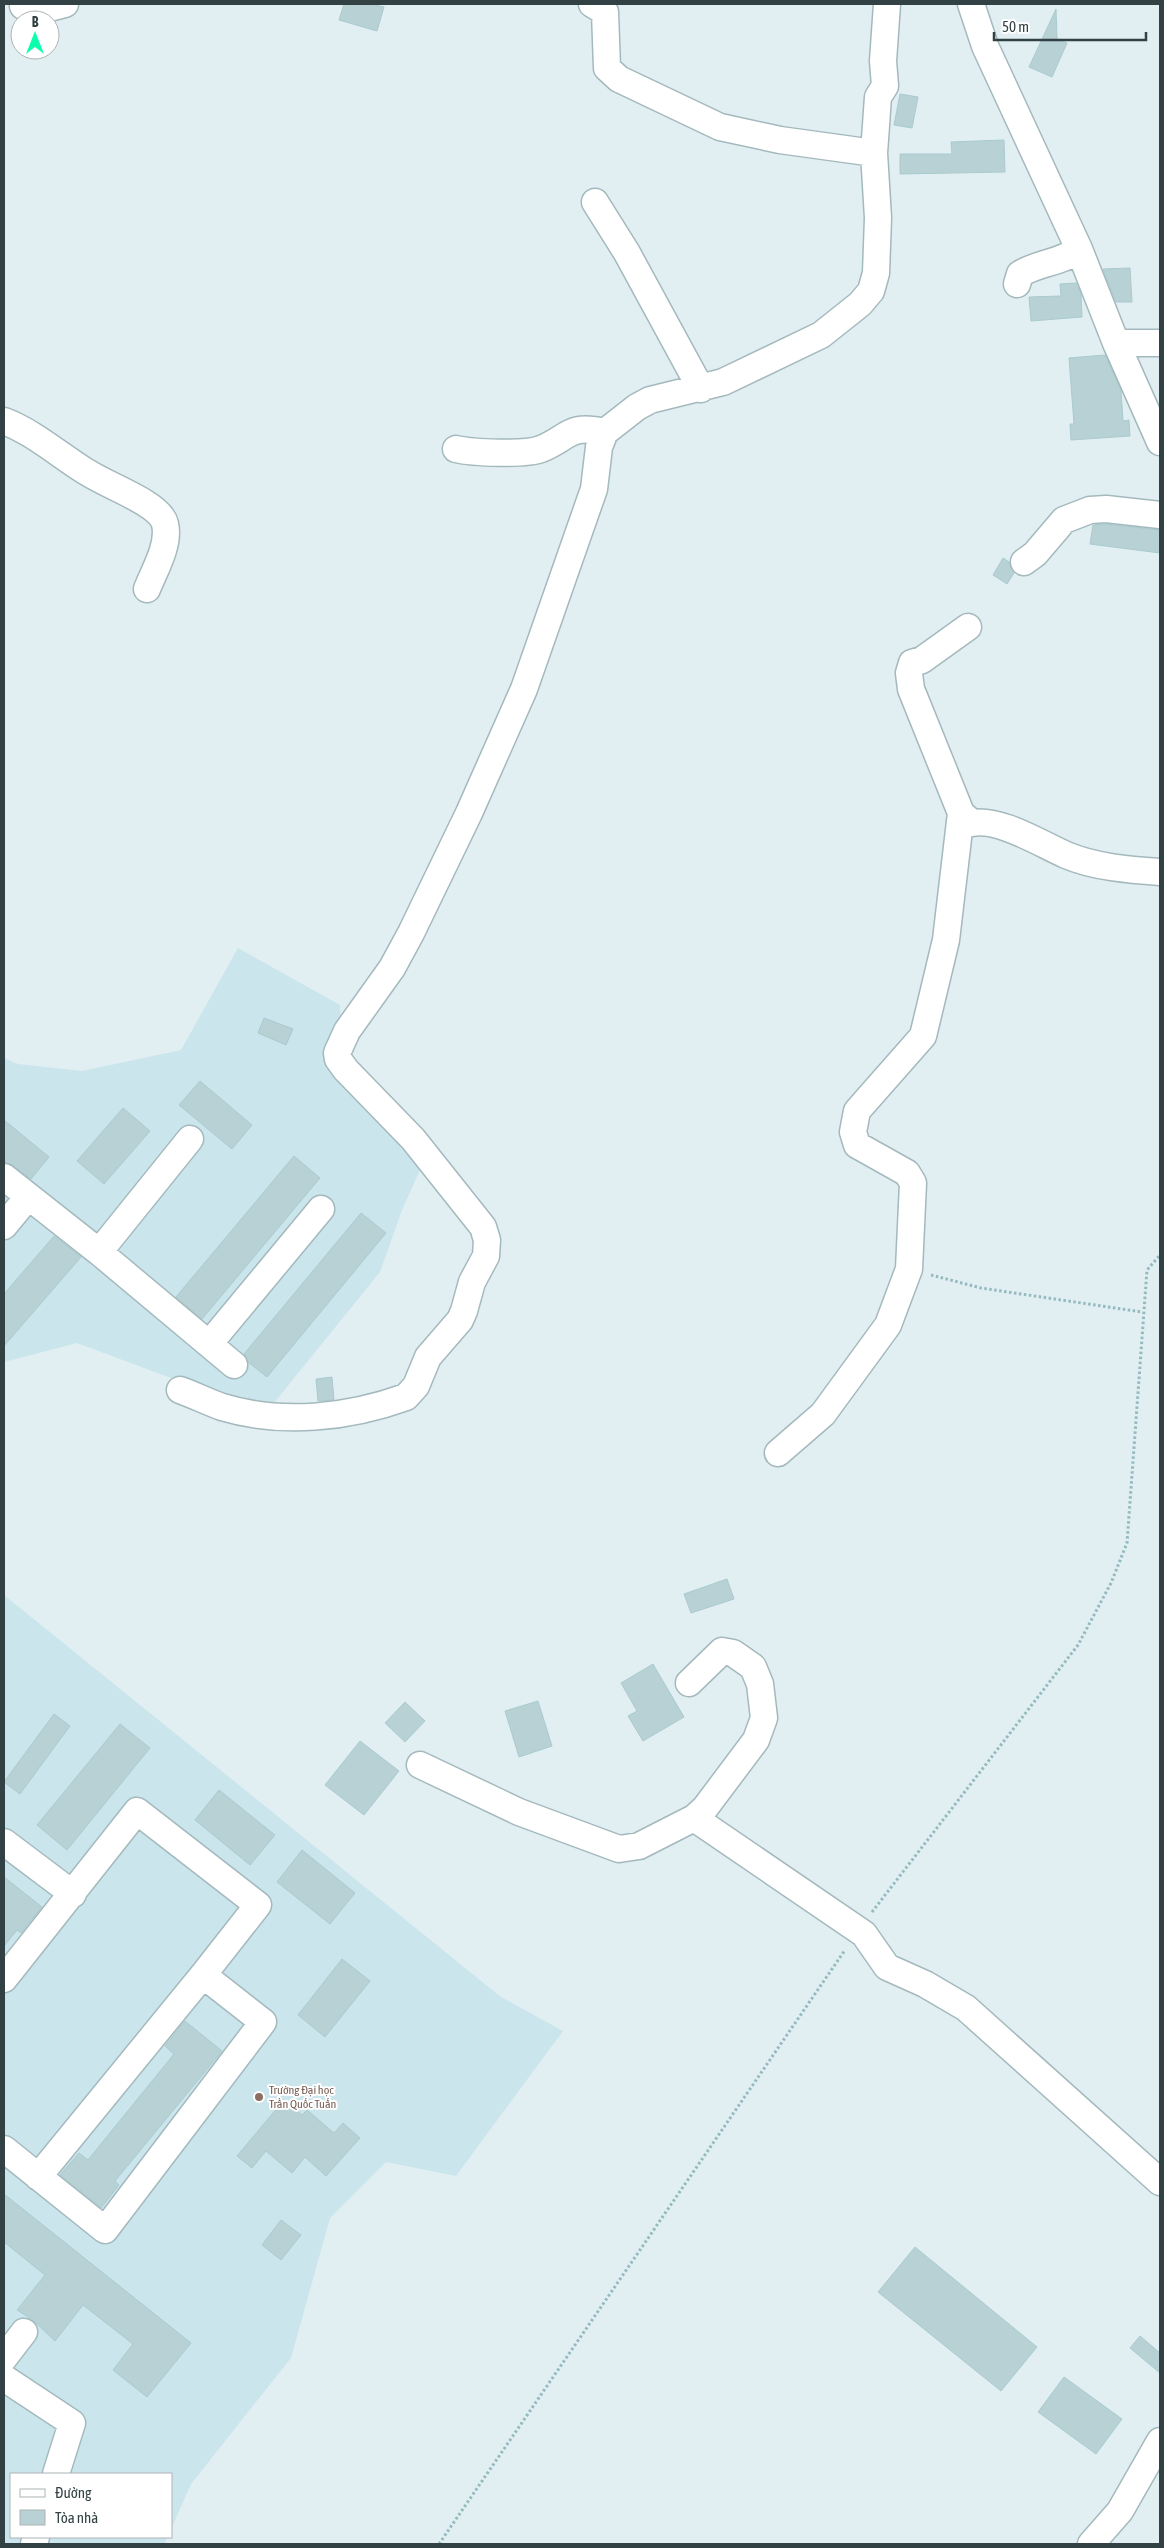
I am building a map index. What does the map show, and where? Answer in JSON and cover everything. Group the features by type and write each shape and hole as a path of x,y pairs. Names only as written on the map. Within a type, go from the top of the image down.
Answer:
{"street":[{"path":"23,6 38,11 65,4"},
{"path":"592,4 605,12 607,68 619,80 720,127 780,140 874,153"},
{"path":"180,1390 223,1407 284,1417 361,1412 406,1397 412,1393 428,1357 460,1320 472,1282 486,1256 486,1240 483,1227 413,1139 346,1070 338,1059 337,1053 347,1031 392,968 411,933 470,813 512,716 539,649 594,489 599,447 605,432 637,407 650,400 664,395 701,389 723,382 820,335 867,296 876,273 878,218 874,153 878,97 885,86 883,61 887,4"},
{"path":"971,4 985,46 1079,249 1116,343 1160,442"},
{"path":"595,202 701,389"},
{"path":"1017,284 1020,274 1031,267 1068,258 1079,249"},
{"path":"1116,343 1160,343"},
{"path":"4,421 33,437 86,472 145,503 160,514 165,522 164,546 147,589"},
{"path":"456,449 471,452 540,449 565,434 576,430 590,428 605,432"},
{"path":"1024,562 1035,554 1064,520 1090,510 1106,509 1160,515"},
{"path":"968,628 922,660 912,664 909,673 911,689 962,813 972,823 980,821 1015,832 1047,844 1066,855 1094,863 1160,872"},
{"path":"778,1453 823,1414 888,1325 909,1269 913,1183 907,1173 858,1144 853,1132 858,1110 923,1036 946,940 962,813"},
{"path":"100,1252 190,1140"},
{"path":"4,1177 100,1252 234,1365"},
{"path":"4,1226 28,1197"},
{"path":"209,1344 321,1209"},
{"path":"420,1765 519,1812 619,1849 640,1846 694,1818 704,1808 756,1740 763,1726 764,1718 757,1674 749,1664 733,1653 722,1652 689,1683"},
{"path":"4,1979 137,1811 258,1905 38,2177"},
{"path":"694,1818 864,1934 887,1967 925,1984 966,2008 1157,2174"},
{"path":"4,1842 73,1894"},
{"path":"4,2149 104,2230 262,2022 203,1975"},
{"path":"4,2358 24,2332"},
{"path":"4,2378 72,2423 56,2473"},
{"path":"1091,2544 1120,2511 1160,2441"}],"path":[{"path":"909,1269 981,1288 1142,1312"}],"shaded area":[{"path":"238,948 340,1005 344,1079 420,1170 402,1210 380,1272 269,1409 187,1384 77,1343 4,1362 4,1058 18,1064 82,1071 181,1050"},
{"name":"Trường Đại học Trần Quốc Tuấn","path":"4,1595 501,1997 563,2031 456,2176 386,2162 330,2218 291,2358 191,2484 172,2527 172,2473 10,2473 10,2538 167,2538 164,2544 4,2544"}],"building":[{"path":"344,4 371,4 384,7 377,31 339,20"},
{"path":"1056,9 1057,39 1067,43 1052,77 1029,67"},
{"path":"900,94 918,97 912,128 894,125"},
{"path":"1004,140 1005,172 900,174 900,154 952,154 951,142"},
{"path":"1130,268 1132,302 1116,302 1103,269"},
{"path":"1076,283 1081,294 1082,317 1031,321 1029,297 1061,296 1060,284"},
{"path":"1105,355 1121,390 1123,421 1129,420 1130,436 1071,440 1070,424 1074,424 1069,358"},
{"path":"1106,524 1160,530 1160,553 1090,544 1093,525"},
{"path":"1003,558 1009,562 1014,573 1007,584 993,575"},
{"path":"264,1018 293,1029 286,1045 258,1033"},
{"path":"200,1081 252,1125 232,1149 179,1105"},
{"path":"123,1108 150,1131 104,1184 77,1161"},
{"path":"4,1120 49,1157 31,1179 13,1165 4,1162"},
{"path":"294,1156 320,1178 202,1319 176,1297"},
{"path":"361,1213 386,1233 267,1377 248,1362 244,1354"},
{"path":"54,1236 81,1257 4,1346 4,1294"},
{"path":"332,1377 334,1400 318,1401 316,1379"},
{"path":"727,1579 734,1599 691,1613 684,1594"},
{"path":"653,1664 684,1717 643,1741 628,1716 637,1711 621,1683"},
{"path":"538,1701 552,1746 519,1757 505,1711"},
{"path":"405,1702 425,1721 405,1742 385,1723"},
{"path":"54,1714 70,1726 20,1794 4,1782"},
{"path":"120,1724 150,1748 67,1850 37,1825"},
{"path":"360,1741 399,1771 364,1815 325,1785"},
{"path":"219,1790 275,1835 250,1865 195,1820"},
{"path":"302,1850 355,1893 330,1924 277,1882"},
{"path":"4,1877 42,1907 21,1933 17,1930 4,1946"},
{"path":"342,1959 370,1981 325,2037 298,2015"},
{"path":"185,2021 222,2051 115,2181 119,2185 101,2208 60,2175 79,2153 88,2160 174,2054 165,2046"},
{"path":"284,2100 302,2115 307,2110 334,2133 343,2123 360,2138 326,2176 305,2157 292,2173 266,2151 252,2168 237,2156"},
{"path":"4,2194 191,2343 147,2397 113,2370 133,2344 83,2305 55,2341 33,2320 17,2310 45,2275 4,2242"},
{"path":"281,2220 301,2235 281,2260 262,2245"},
{"path":"915,2247 1037,2347 1001,2391 878,2292"},
{"path":"1140,2336 1160,2353 1160,2373 1130,2348"},
{"path":"1064,2377 1122,2419 1096,2454 1038,2412"}],"place":[{"name":"Trường Đại học Trần Quốc Tuấn","path":"259,2097"}]}
